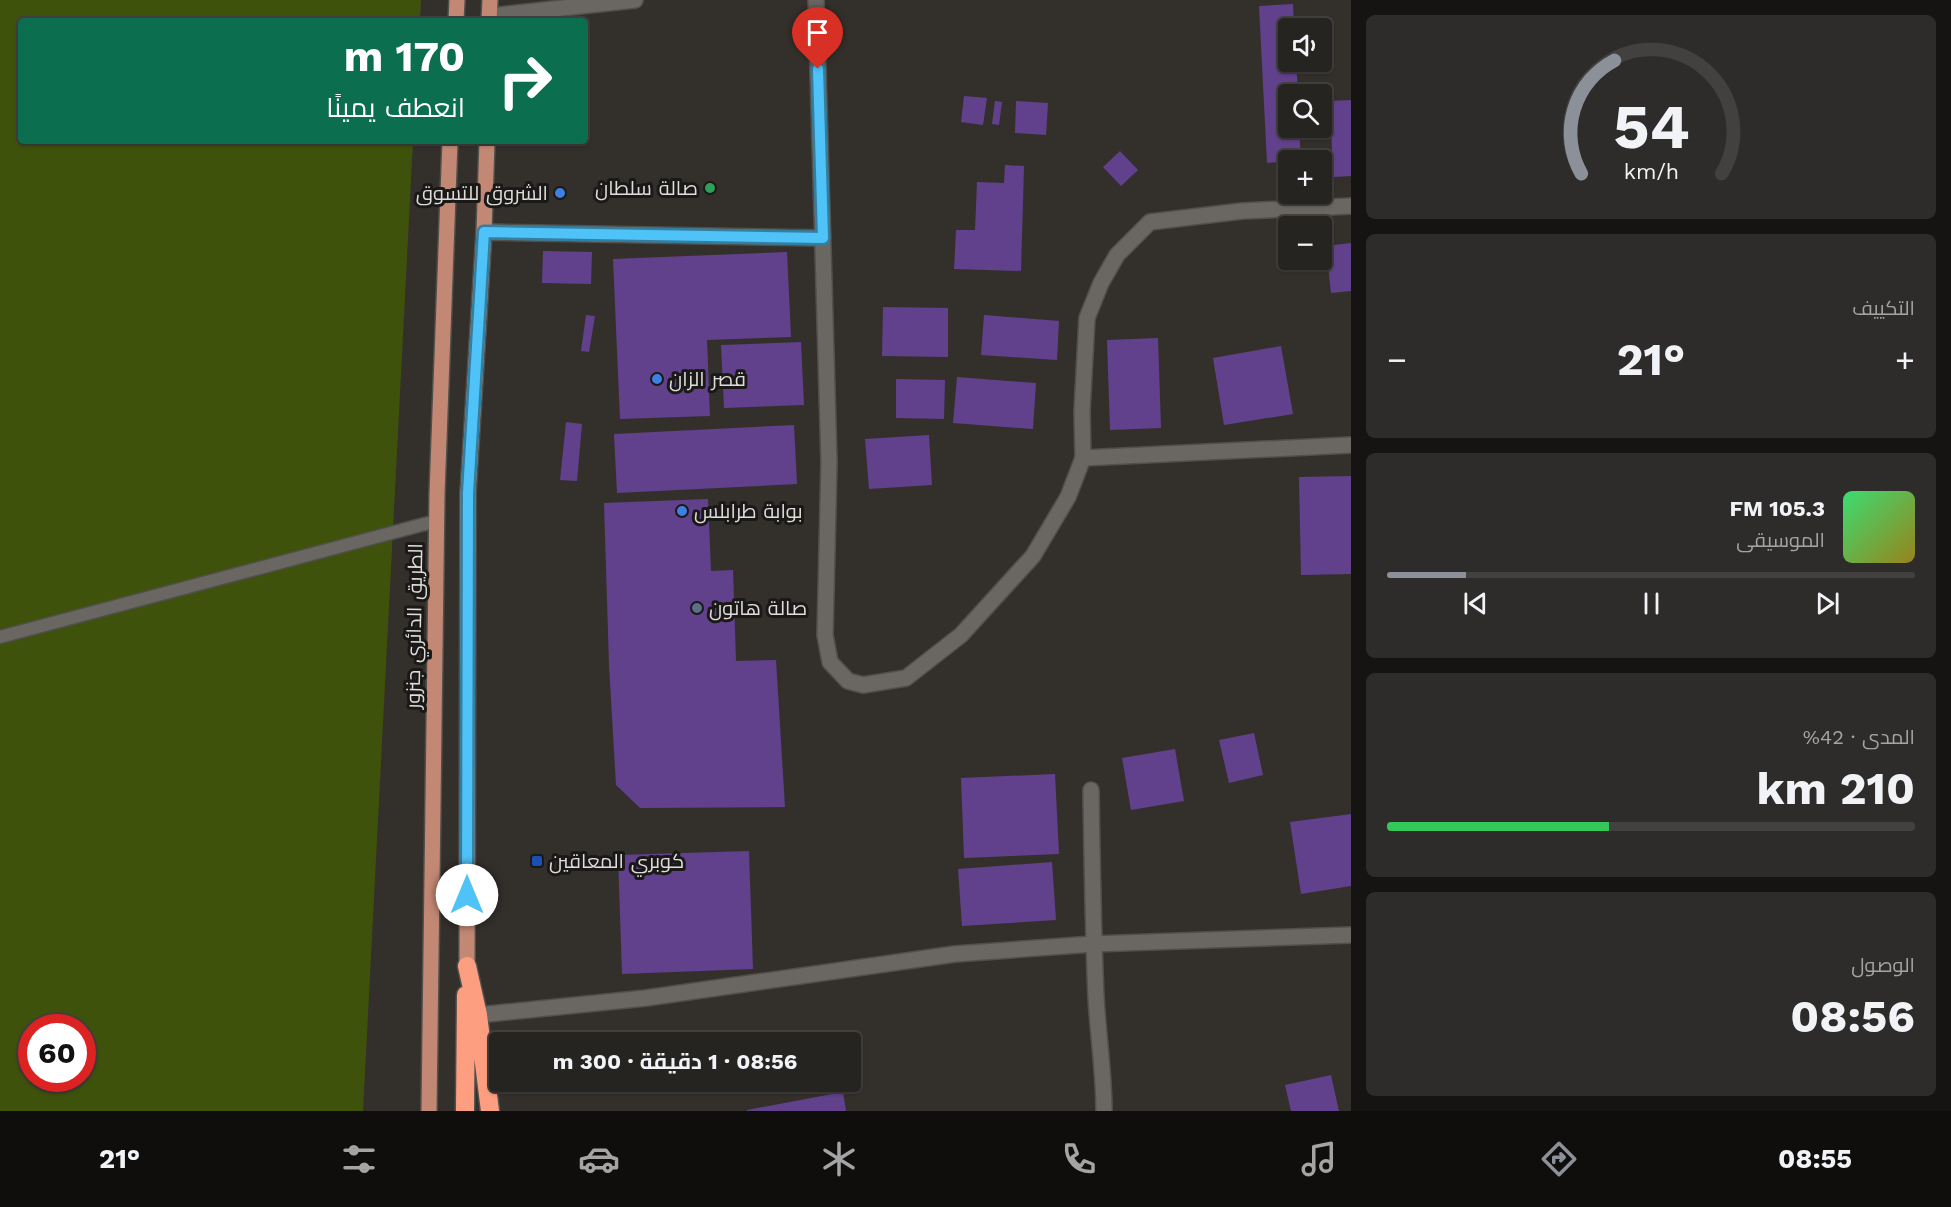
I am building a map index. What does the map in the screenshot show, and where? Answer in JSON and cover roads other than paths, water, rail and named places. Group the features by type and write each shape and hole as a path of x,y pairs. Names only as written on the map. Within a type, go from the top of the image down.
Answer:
{"highway":[{"path":"466,966 478,1016 490,1111"},
{"path":"465,1111 466,966"}],"main road":[{"path":"456,18 457,0"},
{"path":"490,0 490,18"},
{"name":"الطريق الدائري جنزور","path":"429,1111 436,521 450,144"},
{"path":"466,966 468,493 484,232 486,144"}],"street":[{"path":"490,18 635,0"},
{"path":"816,0 829,462 825,635 830,663 848,681 863,684 906,678 961,635 1033,556 1068,497 1083,458 1082,411 1088,318 1101,283 1117,255 1150,222 1242,211 1351,206"},
{"path":"484,232 823,238"},
{"path":"1083,458 1351,445"},
{"path":"1091,790 1093,944 1098,1034 1104,1077 1104,1111"},
{"path":"478,1016 646,998 955,954 1093,944 1351,935"}],"lane":[{"path":"0,637 436,521"}],"place":[{"name":"صالة سلطان","path":"710,188"},
{"name":"الشروق للتسوق","path":"560,193"},
{"name":"قصر الزان","path":"657,379"},
{"name":"بوابة طرابلس","path":"682,511"},
{"name":"صالة هاتون","path":"697,608"},
{"name":"كوبري المعاقين","path":"537,861"}]}
